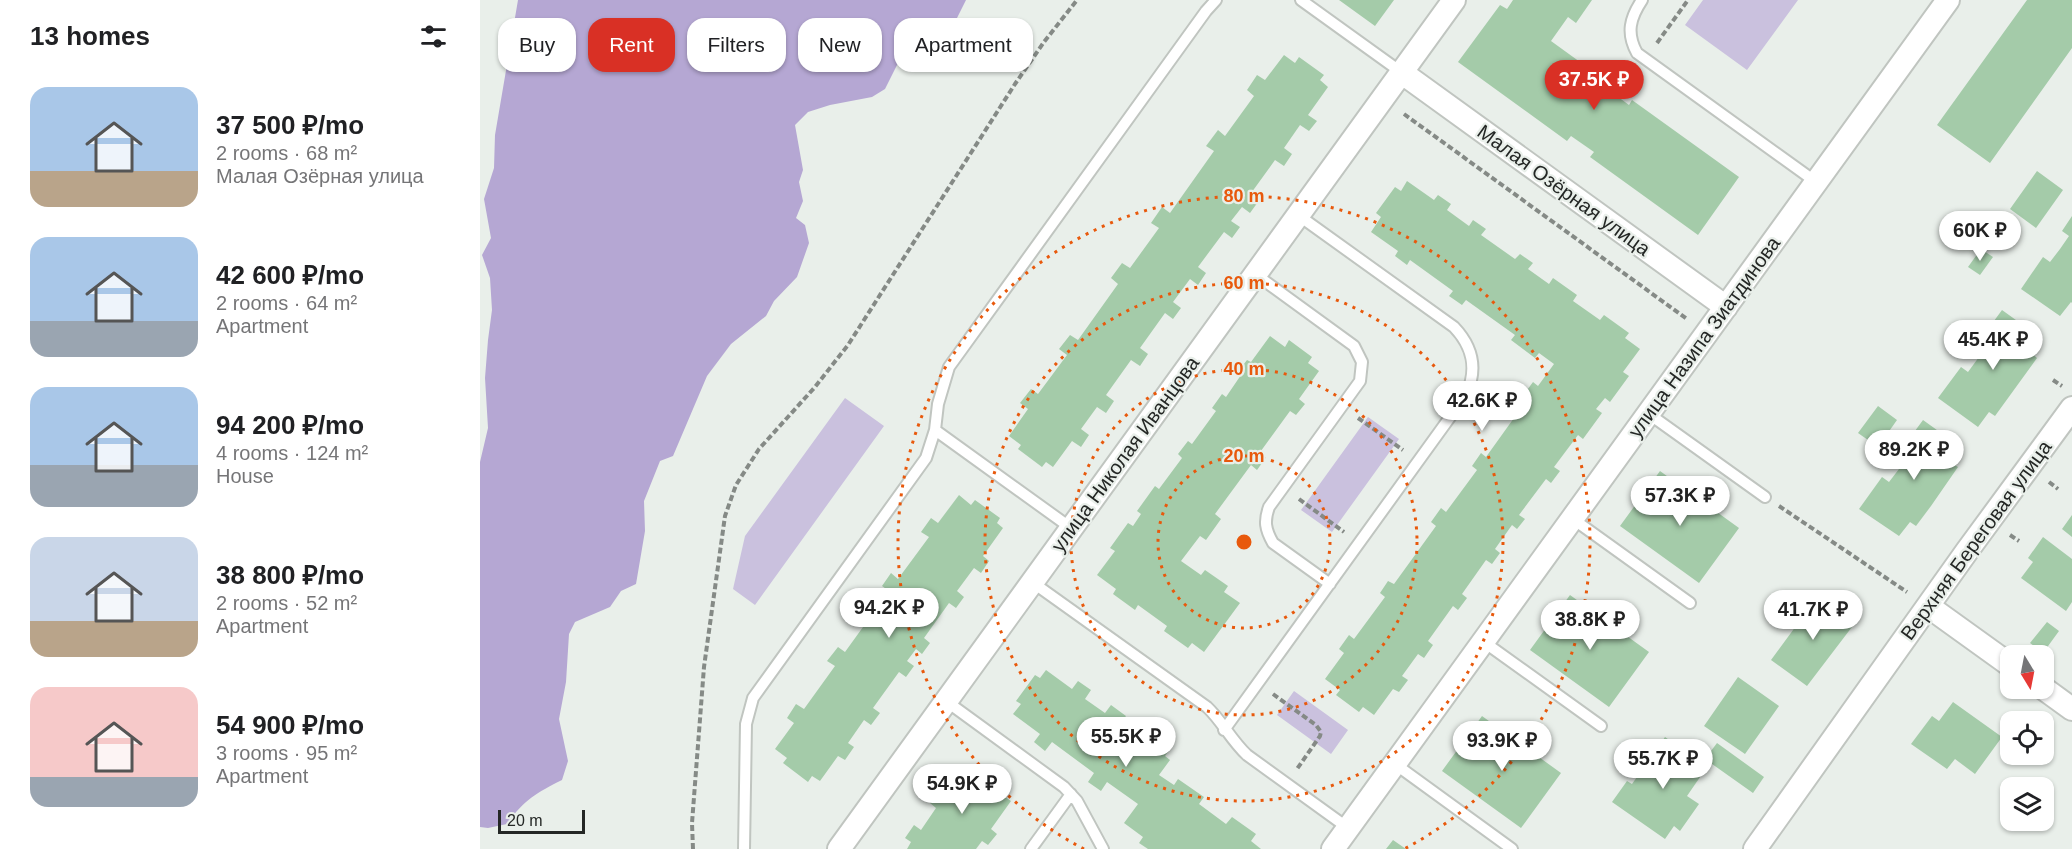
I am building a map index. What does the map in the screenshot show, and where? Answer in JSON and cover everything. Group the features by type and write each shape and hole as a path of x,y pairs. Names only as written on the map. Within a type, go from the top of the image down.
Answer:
{"street":[{"name":"улица Николая Иванцова","path":"838,849 1454,0"},
{"name":"улица Назипа Зиатдинова","path":"1333,849 1948,0"},
{"name":"Малая Озёрная улица","path":"1401,72 1726,307"},
{"name":"Верхняя Береговая улица","path":"1755,849 2072,408"},
{"path":"1928,606 2000,658"},
{"path":"2054,696 2072,710"}],"lane":[{"path":"744,849 746,724 753,698 920,467 935,430 940,394 949,367 1216,0"},
{"path":"1301,0 1401,72"},
{"path":"1642,0 1634,11 1630,28 1637,53 1816,182"},
{"path":"1224,730 1471,385 1473,369 1469,349 1463,337 1454,327 1298,215"},
{"path":"1255,274 1354,346 1359,353 1362,371 1360,381 1267,512 1265,525 1273,543 1330,584"},
{"path":"1649,414 1765,497"},
{"path":"935,430 1071,528"},
{"path":"1573,519 1690,603"},
{"path":"1032,582 1207,707 1246,755 1348,828"},
{"path":"1484,642 1600,726"},
{"path":"946,701 1064,787 1071,794 1103,849"},
{"path":"1395,764 1512,849"},
{"path":"1031,849 1071,794"}],"path":[{"path":"693,849 692,823 704,667 725,516 736,485 759,449 848,345 1015,84 1077,0"},
{"path":"1646,59 1688,0"},
{"path":"1382,99 1707,333"},
{"path":"1342,406 1418,461"},
{"path":"1283,488 1360,543"},
{"path":"1765,497 1928,606"},
{"path":"1258,683 1316,725 1321,732 1286,784"}],"shaded area":[{"path":"518,0 966,0 957,18 894,18 894,71 885,89 872,97 808,112 795,125 803,170 799,182 803,201 796,218 805,225 809,243 797,277 774,301 766,316 731,344 707,376 673,456 660,461 644,501 645,531 636,584 621,591 610,607 575,622 569,634 566,682 559,719 568,761 562,780 531,798 507,824 488,828 480,827 480,462 488,428 485,378 492,310 490,278 482,255 491,238 484,199 494,168 495,135 506,72 576,72 576,18 515,18"},
{"path":"1703,0 1798,0 1747,70 1685,25"},
{"path":"845,398 884,426 755,605 733,589 745,536"},
{"path":"1368,417 1399,439 1332,532 1301,510"},
{"path":"1294,691 1348,730 1331,754 1277,715"}],"building":[{"path":"1339,0 1394,0 1375,26"},
{"path":"1513,0 1592,0 1576,23 1568,17 1551,41 1609,83 1606,88 1629,105 1632,100 1739,177 1698,235 1590,157 1594,152 1571,136 1567,141 1458,62 1500,5 1507,9"},
{"path":"2027,0 2072,0 2072,48 1990,163 1937,125"},
{"path":"1284,55 1295,63 1299,57 1324,75 1320,80 1328,87 1308,115 1317,121 1309,131 1300,125 1284,148 1292,154 1284,166 1275,160 1249,196 1258,202 1250,213 1242,207 1231,221 1240,227 1232,238 1224,232 1198,267 1206,273 1198,285 1190,279 1173,302 1181,308 1173,319 1165,313 1140,348 1148,354 1140,366 1131,360 1106,395 1114,401 1106,413 1097,407 1081,429 1089,435 1081,447 1072,441 1053,467 1046,462 1042,467 1018,449 1021,445 1009,436 1028,409 1020,403 1031,389 1038,394 1067,355 1059,349 1070,335 1078,340 1118,284 1111,278 1122,263 1130,268 1159,228 1151,223 1162,207 1170,213 1214,151 1206,146 1218,130 1225,136 1254,96 1247,90 1257,75 1265,80"},
{"path":"2037,171 2063,190 2036,228 2010,209"},
{"path":"1407,181 1434,200 1438,195 1451,204 1447,210 1469,226 1473,220 1486,229 1481,235 1515,259 1520,254 1533,263 1528,269 1549,284 1553,278 1577,295 1573,301 1600,320 1604,315 1629,333 1625,338 1640,349 1623,372 1629,376 1610,402 1605,398 1596,409 1602,413 1583,439 1578,435 1554,467 1560,471 1551,483 1546,479 1519,515 1525,519 1517,529 1512,525 1495,549 1500,553 1492,564 1486,560 1462,594 1467,598 1458,610 1453,606 1428,641 1433,645 1424,658 1418,654 1402,676 1408,680 1399,692 1393,689 1374,715 1363,707 1359,712 1336,695 1340,690 1325,679 1344,653 1339,649 1349,635 1354,639 1385,597 1380,593 1388,581 1394,584 1436,526 1431,522 1441,508 1446,512 1477,470 1472,466 1481,453 1486,457 1519,411 1514,408 1533,382 1538,386 1554,364 1539,353 1535,358 1511,340 1515,335 1466,300 1462,305 1449,296 1453,291 1410,260 1407,265 1395,256 1398,251 1371,232 1381,217 1376,213 1395,187 1401,191"},
{"path":"2072,216 2072,303 2060,316 2021,289 2043,257 2050,262 2060,249 2069,236 2062,231"},
{"path":"1981,249 1993,257 1980,275 1968,267"},
{"path":"2002,310 2041,338 2031,353 2037,358 1995,416 1989,412 1978,427 1938,398 1961,367 1968,372 1987,346 1980,340"},
{"path":"1270,336 1285,347 1289,340 1312,357 1308,363 1319,371 1299,399 1305,404 1296,415 1290,411 1258,455 1265,459 1257,470 1251,465 1215,514 1221,519 1206,540 1200,536 1181,561 1201,575 1205,570 1228,586 1224,592 1240,603 1204,652 1192,643 1188,648 1164,631 1167,626 1138,605 1135,610 1113,594 1116,589 1097,575 1115,551 1110,548 1128,523 1133,526 1141,514 1137,511 1155,486 1159,489 1182,458 1178,454 1188,441 1192,444 1216,411 1212,408 1222,394 1226,397 1241,375 1237,373 1247,360 1251,362"},
{"path":"1878,406 1897,420 1878,447 1858,433"},
{"path":"1923,420 1962,448 1951,463 1958,467 1931,506 1916,526 1910,522 1899,536 1859,509 1882,477 1889,482 1899,469 1908,456 1901,450"},
{"path":"1660,471 1739,528 1699,583 1620,526"},
{"path":"959,495 971,505 975,500 1000,518 997,523 1003,528 983,556 989,561 981,573 974,568 957,591 964,597 956,608 949,603 924,638 930,643 922,654 916,649 907,661 914,666 906,677 899,672 873,708 880,713 871,725 864,720 848,743 854,747 845,760 838,756 820,781 812,776 808,782 783,763 787,758 775,749 794,723 787,718 796,704 804,709 835,666 827,661 838,647 845,652 889,591 882,586 891,573 898,579 929,537 921,532 931,518 938,523"},
{"path":"2072,515 2072,537 2062,529"},
{"path":"2043,537 2072,559 2072,602 2066,611 2021,578 2033,562 2028,558"},
{"path":"1570,595 1649,652 1609,707 1530,650"},
{"path":"1818,596 1855,623 1807,686 1771,660"},
{"path":"2047,622 2059,631 2049,645 2030,643"},
{"path":"1046,670 1072,689 1078,681 1091,690 1085,699 1105,713 1111,705 1126,716 1120,724 1153,748 1159,739 1171,748 1165,756 1170,760 1159,775 1174,785 1178,779 1204,797 1199,804 1226,824 1232,817 1256,834 1251,841 1261,849 1148,849 1139,843 1143,837 1124,823 1138,804 1107,782 1101,791 1088,782 1094,773 1052,742 1045,751 1034,742 1040,734 1013,714 1021,704 1016,701 1035,675 1040,678"},
{"path":"1738,677 1779,706 1745,754 1704,726"},
{"path":"1953,702 2000,736 2000,740 1975,774 1955,759 1947,769 1911,744 1932,716 1939,721"},
{"path":"1482,716 1561,773 1521,828 1442,771"},
{"path":"1665,737 1707,767 1687,796 1699,804 1680,831 1674,826 1665,839 1612,802 1627,781 1632,784"},
{"path":"1717,743 1764,777 1753,793 1705,759"},
{"path":"965,768 974,775 978,770 1002,787 998,792 1011,801 991,829 997,834 988,845 982,841 976,849 907,849 911,842 905,838 914,825 921,830 936,808 930,803 940,790 946,795"},
{"path":"1393,840 1406,849 1386,849"}]}
